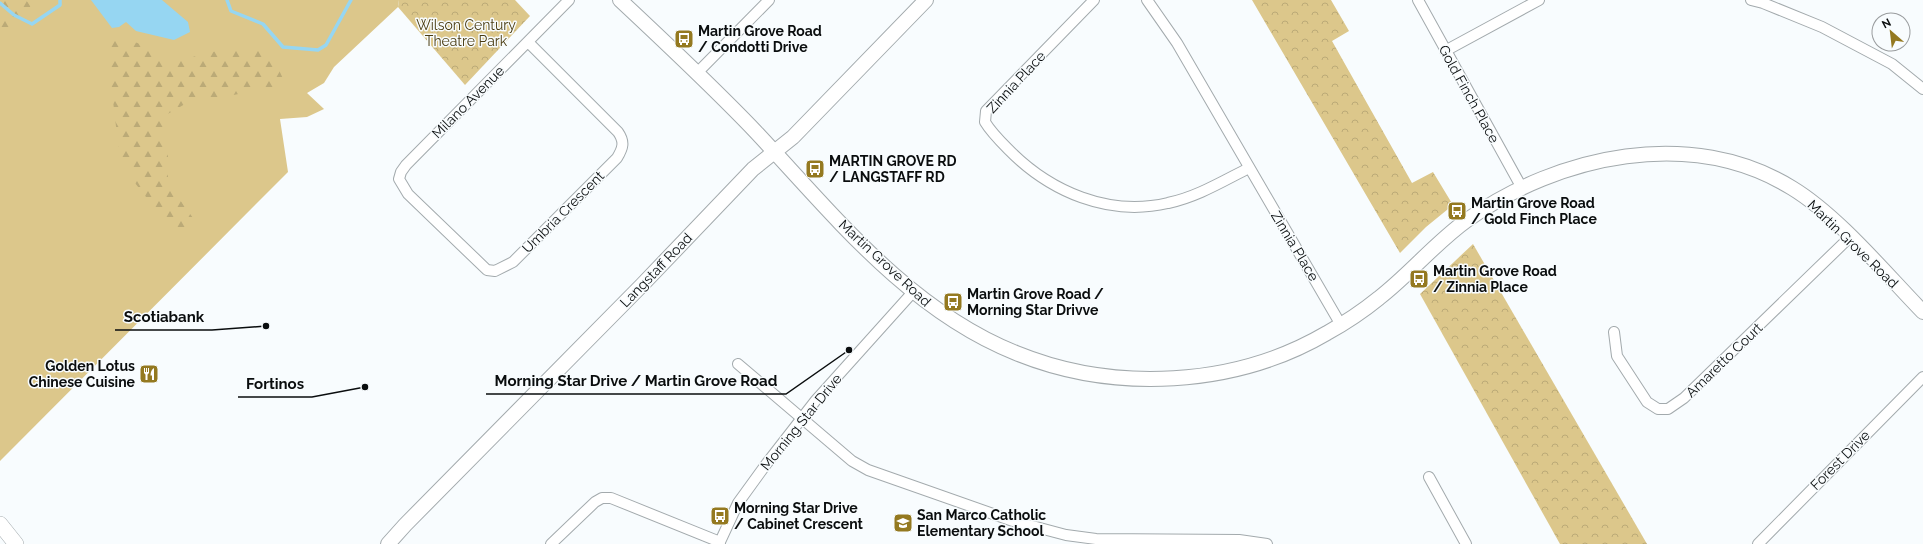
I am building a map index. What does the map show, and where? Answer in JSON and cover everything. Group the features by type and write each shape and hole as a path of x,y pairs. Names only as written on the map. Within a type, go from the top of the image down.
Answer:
{"main road":[{"path":"0,524 16,544"}],"street":[{"name":"Milano Avenue","path":"401,172 569,0"},
{"name":"Martin Grove Road","path":"620,0 697,73 812,194 892,274 930,306 970,332 1012,352 1033,360 1074,371 1101,376 1162,379 1194,377 1250,366 1297,348 1341,325 1379,298 1431,249 1468,219 1522,188 1539,179 1558,172 1614,158 1646,154 1676,154 1708,157 1736,163 1765,173 1794,189 1817,206 1850,236 1923,312"},
{"path":"697,73 769,0"},
{"name":"Langstaff Road","path":"388,544 753,170 793,137 926,0"},
{"name":"Zinnia Place","path":"1094,0 986,111 985,122 993,133 1015,156 1041,178 1056,187 1083,199 1106,204 1129,207 1169,203 1198,194 1249,168"},
{"name":"Zinnia Place","path":"1147,0 1177,43 1341,325"},
{"name":"Gold Finch Place","path":"1418,0 1522,188"},
{"path":"1445,51 1539,0"},
{"path":"1751,0 1763,3 1822,27 1892,64 1923,89"},
{"name":"Umbria Crescent","path":"401,172 399,179 408,194 478,264 486,270 495,271 513,262 617,158 622,149 623,140 618,132 528,42"},
{"name":"Amaretto Court","path":"1614,332 1617,356 1647,402 1658,409 1668,409 1690,393 1850,236"},
{"name":"Morning Star Drive","path":"720,543 738,503 751,484 816,400 913,292"},
{"path":"738,364 852,461 868,470 1013,521 1045,530 1096,539 1239,540 1268,544"},
{"name":"Forest Drive","path":"1758,544 1923,377"},
{"path":"1429,477 1466,544"},
{"path":"551,544 595,502 602,498 610,498 720,543"}],"green space":[{"path":"0,0 399,0 398,7 334,67 324,83 307,93 324,109 307,117 280,119 288,172 0,461"},
{"path":"0,0 26,0 30,5 33,16 20,24 0,31"},
{"name":"Wilson Century Theatre Park","path":"399,0 515,0 530,16 465,85 398,7"},
{"path":"1252,0 1331,0 1349,31 1332,41 1412,183 1433,172 1453,205 1426,227 1400,253"},
{"path":"112,34 146,46 169,63 232,47 269,49 286,85 185,104 166,115 162,133 168,155 168,183 193,218 188,228 169,226 135,183 119,152 108,58"},
{"path":"1473,244 1647,544 1560,544 1420,294"}],"water":[{"path":"91,0 162,0 188,22 190,32 174,40 136,31 126,22 119,27 112,28"}],"waterway":[{"path":"0,3 14,15 32,24 60,5 60,0"},
{"path":"227,0 231,11 263,24 283,47 318,50 326,45 351,0"}],"place":[{"name":"Martin Grove Road / Condotti Drive","path":"684,39"},
{"name":"MARTIN GROVE RD / LANGSTAFF RD","path":"815,169"},
{"name":"Martin Grove Road / Gold Finch Place","path":"1457,211"},
{"name":"Martin Grove Road / Zinnia Place","path":"1419,279"},
{"name":"Martin Grove Road / Morning Star Drivve","path":"953,302"},
{"name":"Scotiabank","path":"266,326"},
{"name":"Morning Star Drive / Martin Grove Road","path":"849,350"},
{"name":"Golden Lotus Chinese Cuisine","path":"149,374"},
{"name":"Fortinos","path":"365,387"},
{"name":"Morning Star Drive / Cabinet Crescent","path":"720,516"},
{"name":"San Marco Catholic Elementary School","path":"903,523"}]}
